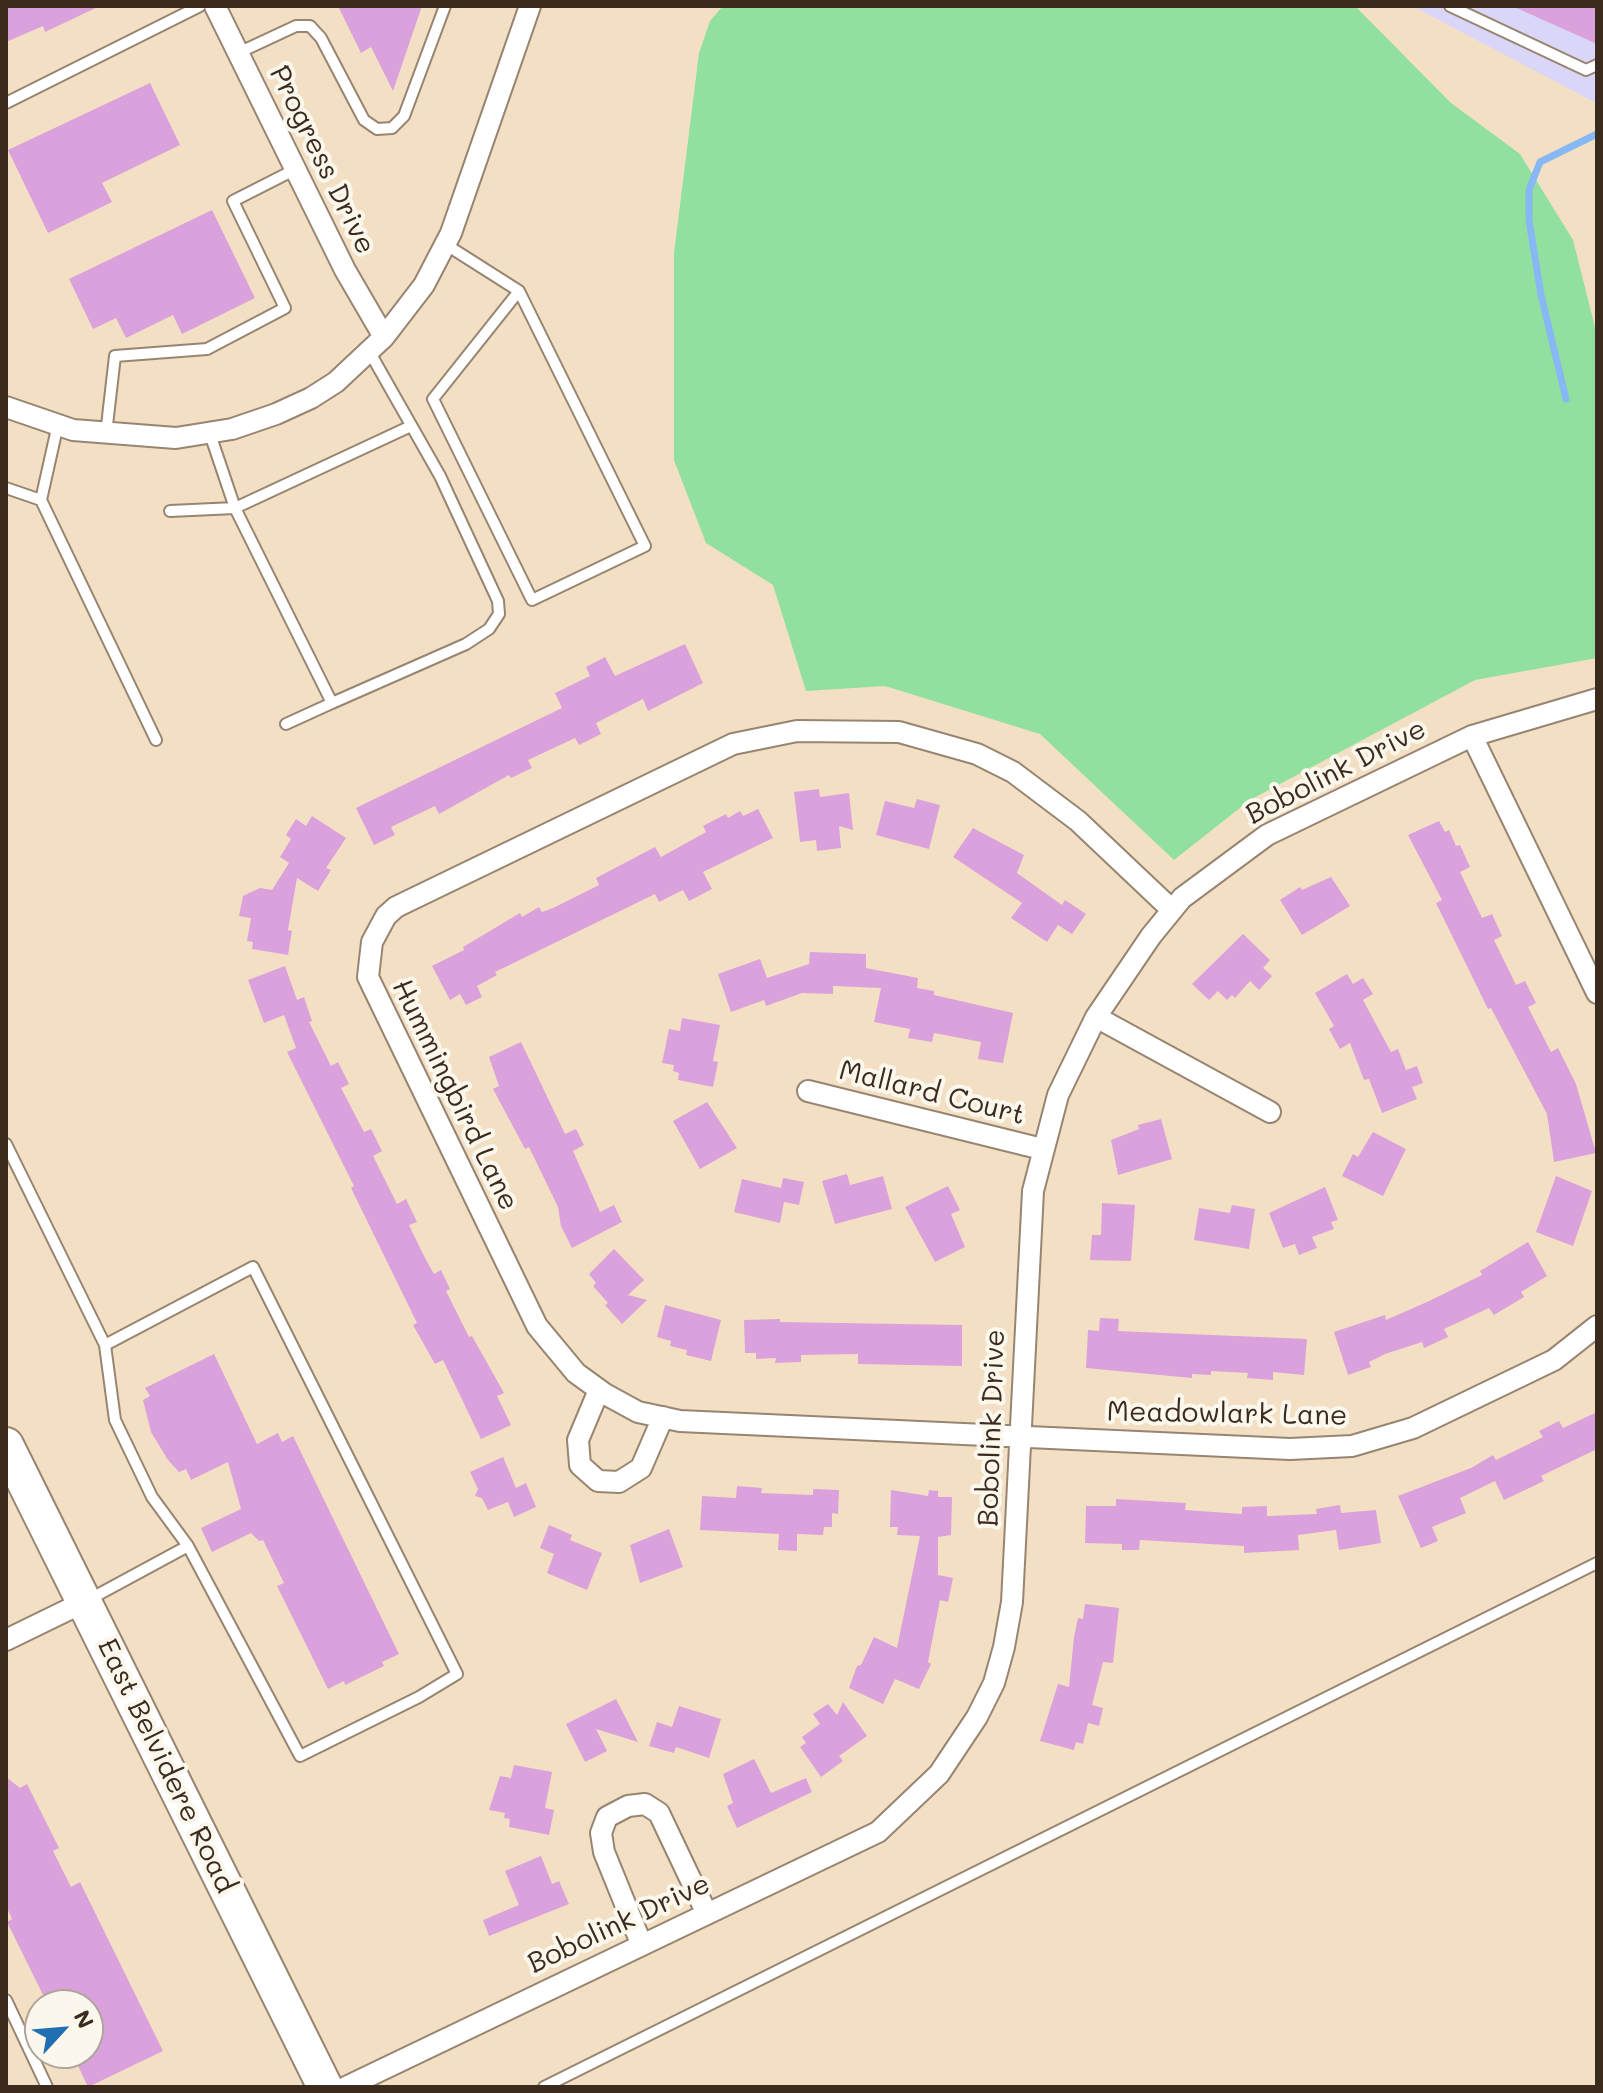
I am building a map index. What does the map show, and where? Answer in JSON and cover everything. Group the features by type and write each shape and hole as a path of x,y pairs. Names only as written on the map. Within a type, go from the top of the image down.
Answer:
{"main road":[{"name":"East Belvidere Road","path":"6,1445 325,2087"}],"street":[{"name":"Progress Drive","path":"215,6 345,270 384,337"},
{"path":"6,407 58,424 106,434 176,438 210,434 276,414 311,398 384,337 424,285 445,244 530,6"},
{"name":"Bobolink Drive","path":"346,2087 878,1832 939,1774 977,1717 994,1683 1012,1602 1027,1253 1033,1191 1058,1095 1096,1017 1182,898 1267,835 1472,736 1597,699"},
{"name":"Hummingbird Lane","path":"1019,1437 680,1421 638,1412 576,1373 537,1326 372,992 368,977 372,942 386,916 396,907 733,744 797,731 854,729 899,732 977,754 1013,772 1078,821 1172,910"},
{"path":"1472,736 1597,993"},
{"path":"1096,1017 1270,1112"},
{"name":"Mallard Court","path":"808,1091 1042,1149"},
{"name":"Meadowlark Lane","path":"1019,1437 1290,1449 1352,1446 1413,1428 1554,1360 1597,1326"},
{"path":"599,1390 578,1440 580,1465 598,1481 619,1482 641,1468 663,1417"},
{"path":"6,1640 84,1602"},
{"path":"641,1943 604,1852 601,1833 607,1817 628,1806 645,1804 659,1813 707,1914"}],"lane":[{"path":"6,103 200,6"},
{"path":"238,53 296,26 310,26 321,38 364,120 377,129 392,128 404,116 445,6"},
{"path":"1450,6 1586,70 1597,65"},
{"path":"106,434 115,356 207,349 285,308 233,201 296,169"},
{"path":"445,244 512,283 519,291 645,546 532,600 433,399 519,291"},
{"path":"286,724 466,644 489,629 499,614 498,601 489,579 440,476 369,351"},
{"path":"58,424 41,500 156,740"},
{"path":"170,511 235,508 411,426"},
{"path":"210,434 235,508 332,703"},
{"path":"6,488 41,500"},
{"path":"6,1144 105,1345 115,1420 152,1497 188,1546 300,1756 419,1697 457,1674 253,1267 105,1345"},
{"path":"84,1602 188,1546"},
{"path":"544,2087 1597,1563"},
{"path":"6,2000 47,2087"}],"shaded area":[{"path":"1412,6 1597,6 1597,101 1594,102"}],"green space":[{"path":"723,6 1355,6 1451,103 1520,154 1573,240 1597,335 1597,658 1475,680 1250,800 1174,860 1040,734 885,686 806,691 773,585 706,543 674,460 674,253 699,53 710,21"}],"building":[{"path":"6,6 100,6 45,32 43,26 6,42"},
{"path":"338,6 422,6 393,91 371,47 361,53"},
{"path":"1512,6 1597,6 1597,44"},
{"path":"150,83 180,145 102,183 112,202 48,233 8,150"},
{"path":"212,210 255,298 182,334 173,315 126,338 116,318 93,329 69,279"},
{"path":"685,644 703,683 648,711 643,699 596,723 601,734 579,745 575,738 528,760 532,768 511,778 509,775 439,814 435,806 391,827 395,835 374,845 356,808 562,708 555,693 590,676 586,667 605,657 615,676"},
{"path":"819,789 820,797 849,793 853,830 839,826 841,848 817,851 816,840 800,842 794,792"},
{"path":"917,799 940,805 929,849 876,835 885,801 914,808"},
{"path":"758,809 773,838 703,872 712,889 689,901 683,890 659,902 655,894 495,972 497,975 477,986 482,997 466,1005 460,994 450,1000 432,966 464,950 463,947 520,913 522,917 539,907 542,912 599,885 596,878 655,847 661,857 706,832 703,826 726,814 728,818 740,811 743,816"},
{"path":"312,816 346,838 326,868 331,870 318,891 297,878 288,930 292,931 288,955 252,949 253,942 247,941 251,918 239,916 243,896 260,888 272,890 289,863 280,857 291,839 286,835 296,819 306,826"},
{"path":"1439,821 1445,832 1449,830 1456,846 1460,845 1470,867 1460,872 1482,918 1492,914 1502,936 1494,940 1516,985 1525,981 1536,1003 1528,1007 1551,1052 1558,1048 1576,1084 1596,1153 1554,1162 1547,1114 1491,1008 1488,1009 1436,903 1442,900 1408,835"},
{"path":"973,828 1024,855 1017,873 1062,905 1065,900 1086,914 1072,934 1058,925 1047,942 1011,918 1022,903 953,857"},
{"path":"1331,877 1350,906 1302,935 1280,900 1300,887 1302,890"},
{"path":"1243,934 1270,960 1263,968 1272,976 1259,990 1250,981 1235,998 1232,995 1227,1000 1218,991 1209,1000 1192,984"},
{"path":"810,952 866,954 866,968 918,978 917,988 934,991 934,995 1013,1013 1003,1063 978,1059 981,1042 934,1033 932,1042 908,1038 910,1029 874,1022 881,988 833,986 833,994 802,993 766,1006 764,1000 731,1012 718,974 760,959 767,978 809,964"},
{"path":"285,966 297,1000 304,997 312,1021 309,1022 331,1066 338,1062 349,1084 341,1088 364,1132 371,1129 382,1151 373,1156 397,1204 406,1199 417,1222 409,1225 425,1258 434,1274 441,1270 450,1289 446,1291 469,1337 472,1336 504,1393 497,1396 511,1425 481,1439 443,1360 435,1364 413,1325 417,1323 351,1188 354,1186 287,1052 296,1048 284,1015 264,1023 248,980"},
{"path":"1347,974 1353,984 1363,978 1373,994 1363,1000 1391,1052 1398,1049 1406,1070 1417,1066 1423,1083 1412,1087 1417,1099 1382,1113 1369,1079 1364,1080 1350,1043 1340,1049 1329,1029 1334,1026 1315,993"},
{"path":"682,1018 720,1025 713,1061 718,1062 713,1087 678,1080 679,1073 673,1071 674,1065 662,1063 669,1029 680,1031"},
{"path":"521,1042 565,1134 576,1129 584,1145 573,1151 600,1212 614,1205 622,1222 572,1248 561,1226 558,1207 529,1147 525,1149 493,1089 499,1086 489,1057"},
{"path":"707,1102 737,1148 700,1169 673,1121"},
{"path":"1161,1119 1172,1159 1118,1175 1111,1140 1139,1129 1138,1125"},
{"path":"1373,1132 1406,1149 1383,1196 1342,1176 1353,1154 1358,1157"},
{"path":"847,1174 850,1185 883,1176 892,1209 835,1224 822,1181"},
{"path":"1556,1176 1592,1191 1573,1246 1536,1232"},
{"path":"783,1178 804,1182 799,1205 784,1202 780,1223 734,1212 742,1179 781,1188"},
{"path":"948,1186 960,1210 951,1214 965,1247 935,1262 905,1207"},
{"path":"1325,1187 1338,1220 1331,1222 1334,1229 1312,1237 1317,1248 1299,1255 1295,1244 1283,1248 1269,1213"},
{"path":"1102,1203 1135,1205 1131,1261 1090,1260 1092,1235 1101,1235"},
{"path":"1232,1205 1255,1209 1249,1249 1194,1240 1199,1208 1230,1213"},
{"path":"1528,1242 1547,1276 1521,1292 1524,1297 1494,1315 1489,1308 1444,1329 1448,1337 1424,1348 1422,1342 1385,1354 1369,1362 1371,1367 1348,1375 1334,1332 1385,1315 1386,1320 1427,1302 1482,1275 1480,1271"},
{"path":"614,1249 644,1280 628,1295 647,1300 622,1324 605,1305 608,1303 593,1286 596,1283 589,1274"},
{"path":"665,1305 721,1320 711,1361 686,1355 687,1350 670,1346 671,1341 657,1337"},
{"path":"1100,1318 1119,1319 1118,1331 1307,1339 1304,1375 1273,1372 1273,1380 1247,1378 1248,1373 1211,1371 1211,1375 1192,1374 1192,1378 1086,1368 1088,1330 1099,1331"},
{"path":"780,1319 780,1322 962,1325 962,1366 858,1364 858,1354 801,1355 801,1362 775,1363 776,1358 756,1359 756,1353 745,1353 744,1320"},
{"path":"214,1354 257,1444 278,1433 282,1442 293,1436 399,1654 382,1662 384,1666 345,1685 344,1681 328,1689 277,1586 284,1583 263,1540 259,1541 251,1533 212,1552 201,1528 241,1509 228,1462 191,1480 186,1469 179,1472 168,1460 151,1432 143,1400 150,1396 145,1388"},
{"path":"1597,1412 1597,1449 1541,1476 1544,1481 1504,1500 1495,1481 1460,1498 1466,1513 1432,1527 1438,1541 1421,1548 1398,1496 1471,1468 1493,1455 1496,1460 1543,1437 1539,1431 1559,1421 1563,1428"},
{"path":"503,1457 516,1488 526,1483 536,1507 514,1517 508,1502 488,1510 482,1498 475,1496 478,1489 470,1472"},
{"path":"737,1486 762,1488 761,1493 813,1495 813,1489 839,1490 838,1514 832,1513 832,1527 824,1527 823,1535 797,1534 797,1551 778,1550 779,1534 700,1530 702,1496 736,1498"},
{"path":"891,1490 928,1496 929,1490 938,1491 938,1497 952,1497 951,1535 938,1537 938,1575 953,1578 948,1602 940,1600 928,1662 931,1664 919,1689 895,1679 883,1704 849,1688 857,1666 861,1665 874,1637 897,1648 920,1536 897,1535 898,1527 890,1527"},
{"path":"1116,1499 1186,1503 1185,1510 1242,1514 1242,1507 1267,1506 1267,1516 1317,1514 1316,1509 1340,1505 1341,1513 1376,1510 1381,1543 1339,1550 1336,1530 1298,1535 1299,1550 1244,1553 1244,1546 1140,1540 1139,1550 1122,1550 1122,1544 1085,1543 1086,1506 1116,1506"},
{"path":"549,1525 572,1535 570,1540 602,1553 587,1590 547,1573 554,1554 540,1548"},
{"path":"669,1529 683,1567 640,1583 630,1545"},
{"path":"1085,1604 1119,1608 1113,1663 1103,1662 1092,1705 1103,1708 1099,1726 1088,1723 1083,1744 1076,1742 1074,1750 1040,1741 1058,1684 1069,1687 1074,1637 1078,1618 1083,1619"},
{"path":"616,1699 638,1742 596,1729 607,1751 585,1762 566,1724"},
{"path":"843,1702 867,1736 839,1756 843,1761 821,1777 800,1747 806,1743 802,1737 820,1724 813,1714 828,1704 837,1715"},
{"path":"679,1706 721,1719 709,1758 676,1747 674,1753 649,1746 657,1722 672,1727"},
{"path":"754,1759 771,1793 806,1778 812,1792 737,1828 727,1806 733,1803 723,1774"},
{"path":"514,1765 552,1772 545,1808 554,1810 549,1835 509,1827 510,1819 504,1818 505,1813 489,1810 500,1776 511,1778"},
{"path":"6,1777 20,1788 27,1784 59,1848 53,1851 71,1887 80,1882 163,2051 88,2087 80,2069 104,2069 104,1989 40,1989 7,1922 12,1919 6,1906"},
{"path":"541,1856 552,1884 559,1881 569,1904 489,1936 483,1920 519,1905 505,1871"}],"waterway":[{"path":"1566,399 1541,295 1529,220 1529,190 1540,162 1597,134"}]}
